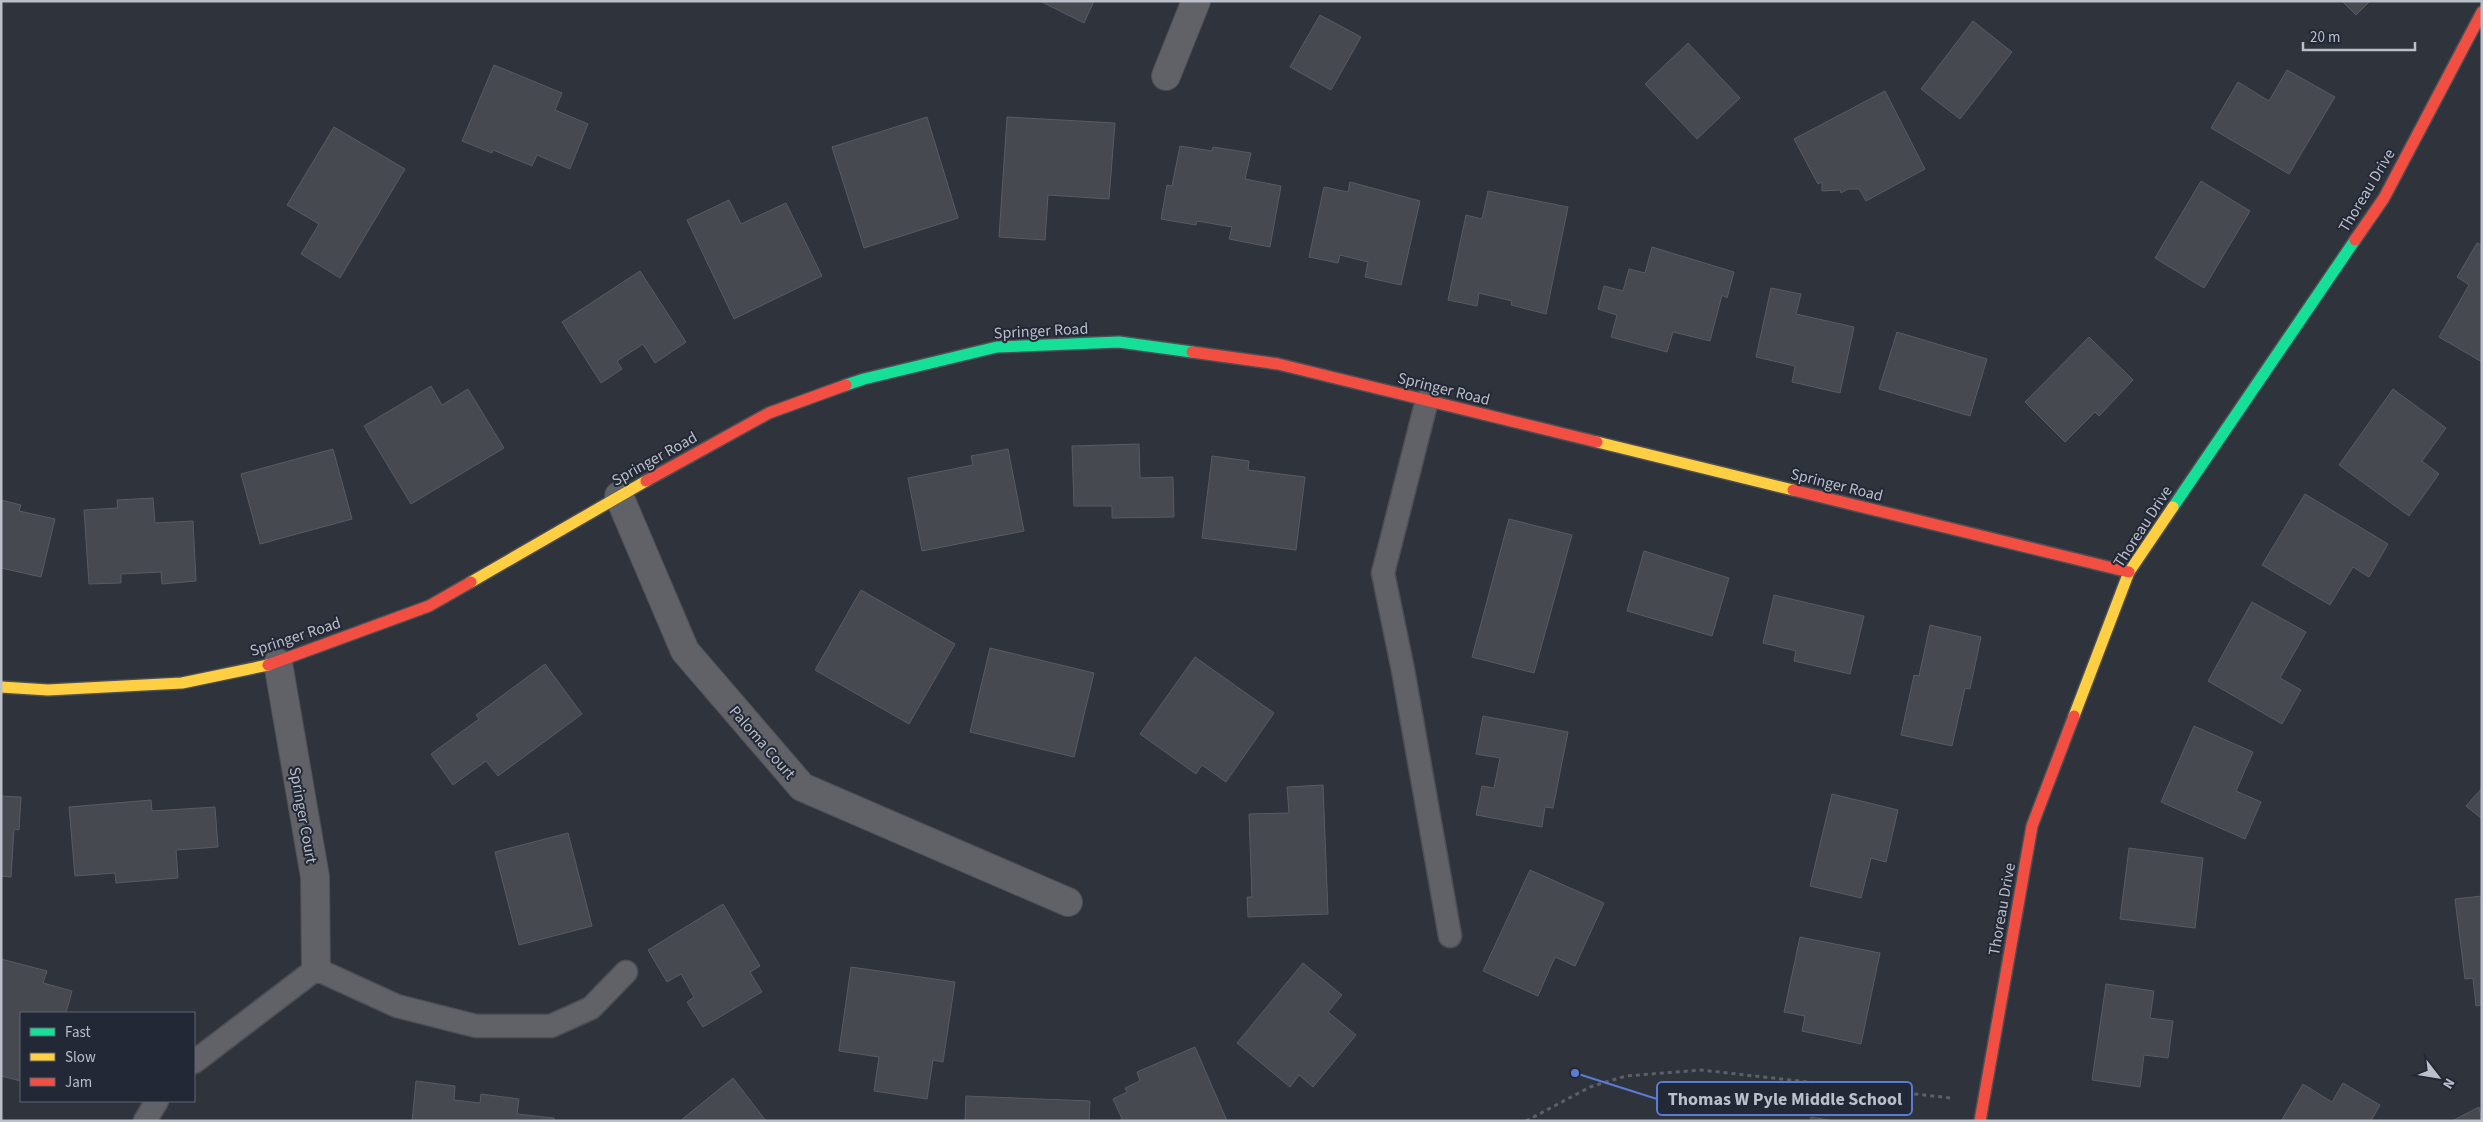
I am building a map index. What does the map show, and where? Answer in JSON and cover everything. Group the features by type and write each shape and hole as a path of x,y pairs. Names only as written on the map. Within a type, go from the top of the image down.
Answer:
{"street":[{"path":"1166,76 1196,1"},
{"name":"Thoreau Drive","path":"1980,1121 2032,826 2129,572 2384,198 2482,12"},
{"name":"Springer Road","path":"1,687 48,690 182,683 278,663 429,606 619,496 769,413 864,379 997,347 1119,342 1278,364 2129,572"},
{"name":"Paloma Court","path":"619,496 685,650 802,787 1068,902"},
{"name":"Springer Court","path":"278,663 315,877 316,968"}],"lane":[{"path":"1426,400 1383,573 1403,670 1450,936"},
{"path":"195,1061 316,968 397,1006 476,1026 551,1026 591,1008 626,972"},
{"path":"145,1121 156,1102"}],"path":[{"path":"1526,1121 1590,1087 1626,1076 1701,1070 1983,1101"}],"building":[{"path":"1040,1 1094,1 1084,23"},
{"path":"2342,1 2370,1 2356,15"},
{"path":"1320,15 1361,37 1331,90 1290,67"},
{"path":"1973,21 2012,52 1960,119 1921,89"},
{"path":"1688,43 1740,98 1697,139 1645,84"},
{"path":"494,65 562,93 555,110 588,124 570,169 537,155 532,166 493,150 492,153 462,141"},
{"path":"2287,70 2335,97 2289,174 2211,128 2238,82 2269,101"},
{"path":"1885,91 1925,169 1866,201 1859,189 1848,189 1841,193 1840,190 1822,191 1822,182 1818,184 1794,139"},
{"path":"927,117 958,218 864,248 832,147"},
{"path":"1007,117 1115,123 1109,199 1048,195 1045,240 999,237"},
{"path":"334,127 405,169 340,278 301,254 319,224 287,205"},
{"path":"1180,146 1212,151 1213,147 1251,153 1245,179 1281,186 1270,247 1229,239 1232,227 1197,221 1196,225 1161,219 1167,185 1172,186"},
{"path":"2201,181 2250,211 2204,288 2155,258"},
{"path":"1350,182 1420,201 1401,285 1365,277 1368,262 1340,255 1338,263 1309,257 1324,187 1348,192"},
{"path":"1488,191 1568,207 1546,314 1511,305 1512,301 1479,293 1477,306 1448,300 1466,215 1482,219"},
{"path":"729,200 741,224 786,203 822,276 734,319 687,220"},
{"path":"2477,243 2482,245 2482,362 2439,337 2469,285 2457,277"},
{"path":"1652,247 1734,272 1727,298 1722,295 1710,341 1673,332 1667,352 1611,337 1617,315 1598,309 1604,286 1623,291 1629,269 1645,273"},
{"path":"640,271 686,342 655,363 643,344 617,361 622,369 601,383 562,322"},
{"path":"1771,288 1801,294 1796,314 1854,327 1840,393 1792,382 1795,366 1756,357"},
{"path":"1897,332 1987,359 1970,416 1879,389"},
{"path":"2089,337 2133,380 2099,416 2095,412 2065,442 2025,402"},
{"path":"431,386 442,405 468,389 504,448 411,504 364,426"},
{"path":"2393,389 2446,428 2422,461 2439,474 2409,516 2339,465"},
{"path":"1139,444 1140,478 1173,477 1174,517 1112,518 1112,506 1074,506 1072,446"},
{"path":"333,449 352,519 260,544 241,474"},
{"path":"1008,449 1024,531 922,551 908,478 973,465 971,456"},
{"path":"1212,456 1249,461 1248,470 1305,477 1296,550 1202,538"},
{"path":"2305,494 2388,544 2369,577 2353,567 2330,605 2262,565"},
{"path":"153,498 155,523 193,521 196,581 162,584 161,572 121,574 121,583 89,584 84,510 118,508 117,500"},
{"path":"1,500 21,505 19,511 55,519 41,577 1,568"},
{"path":"1509,519 1572,535 1534,673 1472,657"},
{"path":"1644,551 1729,578 1712,636 1627,611"},
{"path":"861,590 955,644 909,724 815,670"},
{"path":"1774,595 1864,616 1850,674 1794,661 1796,651 1763,643"},
{"path":"2252,602 2306,632 2280,678 2301,690 2282,724 2208,681"},
{"path":"1930,625 1981,637 1970,689 1965,688 1952,746 1901,735 1914,675 1919,676"},
{"path":"990,648 1094,673 1074,757 970,732"},
{"path":"1195,657 1274,713 1226,782 1202,765 1196,774 1140,734"},
{"path":"545,664 582,714 498,776 486,761 453,785 431,754 479,719 476,715"},
{"path":"1483,716 1568,732 1553,808 1545,807 1542,827 1476,815 1482,786 1494,788 1500,758 1476,754"},
{"path":"2194,726 2253,752 2236,791 2261,802 2245,839 2161,802"},
{"path":"1323,785 1328,914 1248,917 1247,897 1252,897 1249,814 1289,813 1287,787"},
{"path":"2482,788 2482,819 2466,806"},
{"path":"1832,794 1898,810 1886,862 1871,858 1861,898 1810,886"},
{"path":"1,796 21,797 19,830 14,829 11,877 1,876"},
{"path":"151,800 152,811 215,807 218,847 176,850 178,878 116,883 115,873 75,876 69,807"},
{"path":"568,833 592,926 519,945 495,852"},
{"path":"2129,848 2203,858 2195,928 2120,919"},
{"path":"1530,870 1604,903 1575,966 1555,957 1538,996 1483,971"},
{"path":"2482,896 2482,1005 2476,1006 2473,978 2465,979 2455,899"},
{"path":"723,904 760,966 750,972 762,992 703,1027 687,1002 694,997 681,974 667,982 648,950"},
{"path":"1800,937 1880,953 1861,1044 1802,1031 1805,1016 1784,1012"},
{"path":"1,959 47,971 43,983 72,991 66,1012 20,1012 20,1081 1,1076"},
{"path":"1303,963 1342,995 1328,1012 1356,1035 1313,1087 1299,1075 1290,1087 1237,1043"},
{"path":"851,967 955,982 943,1062 933,1060 927,1099 874,1091 879,1057 839,1051"},
{"path":"2106,984 2154,991 2150,1018 2173,1021 2168,1058 2144,1055 2140,1087 2092,1080"},
{"path":"1195,1047 1227,1121 1123,1121 1113,1099 1127,1092 1125,1088 1140,1081 1137,1072"},
{"path":"733,1078 766,1121 680,1121"},
{"path":"416,1081 455,1086 454,1100 480,1103 481,1094 519,1099 517,1114 554,1118 554,1121 412,1121"},
{"path":"2343,1083 2380,1105 2371,1121 2281,1121 2303,1084 2332,1102"},
{"path":"966,1096 1090,1101 1089,1121 965,1121"},
{"path":"2479,1107 2482,1121 2452,1121"},
{"path":"1811,1117 1834,1121 1810,1121"}],"traffic: fast":[{"path":"2173,507 2355,240"},
{"path":"846,385 997,347 1119,342 1192,352"}],"traffic: slow":[{"path":"1597,442 1793,490"},
{"path":"471,582 646,481"},
{"path":"2074,716 2129,572 2173,507"},
{"path":"1,687 48,690 182,683 268,665"}],"traffic: jam":[{"path":"2355,240 2384,198 2482,12"},
{"path":"1192,352 1278,364 1597,442"},
{"path":"646,481 769,413 846,385"},
{"path":"1793,490 2129,572"},
{"path":"268,665 429,606 471,582"},
{"path":"1980,1121 2032,826 2074,716"}],"place":[{"name":"Thomas W Pyle Middle School","path":"1575,1073"}]}
